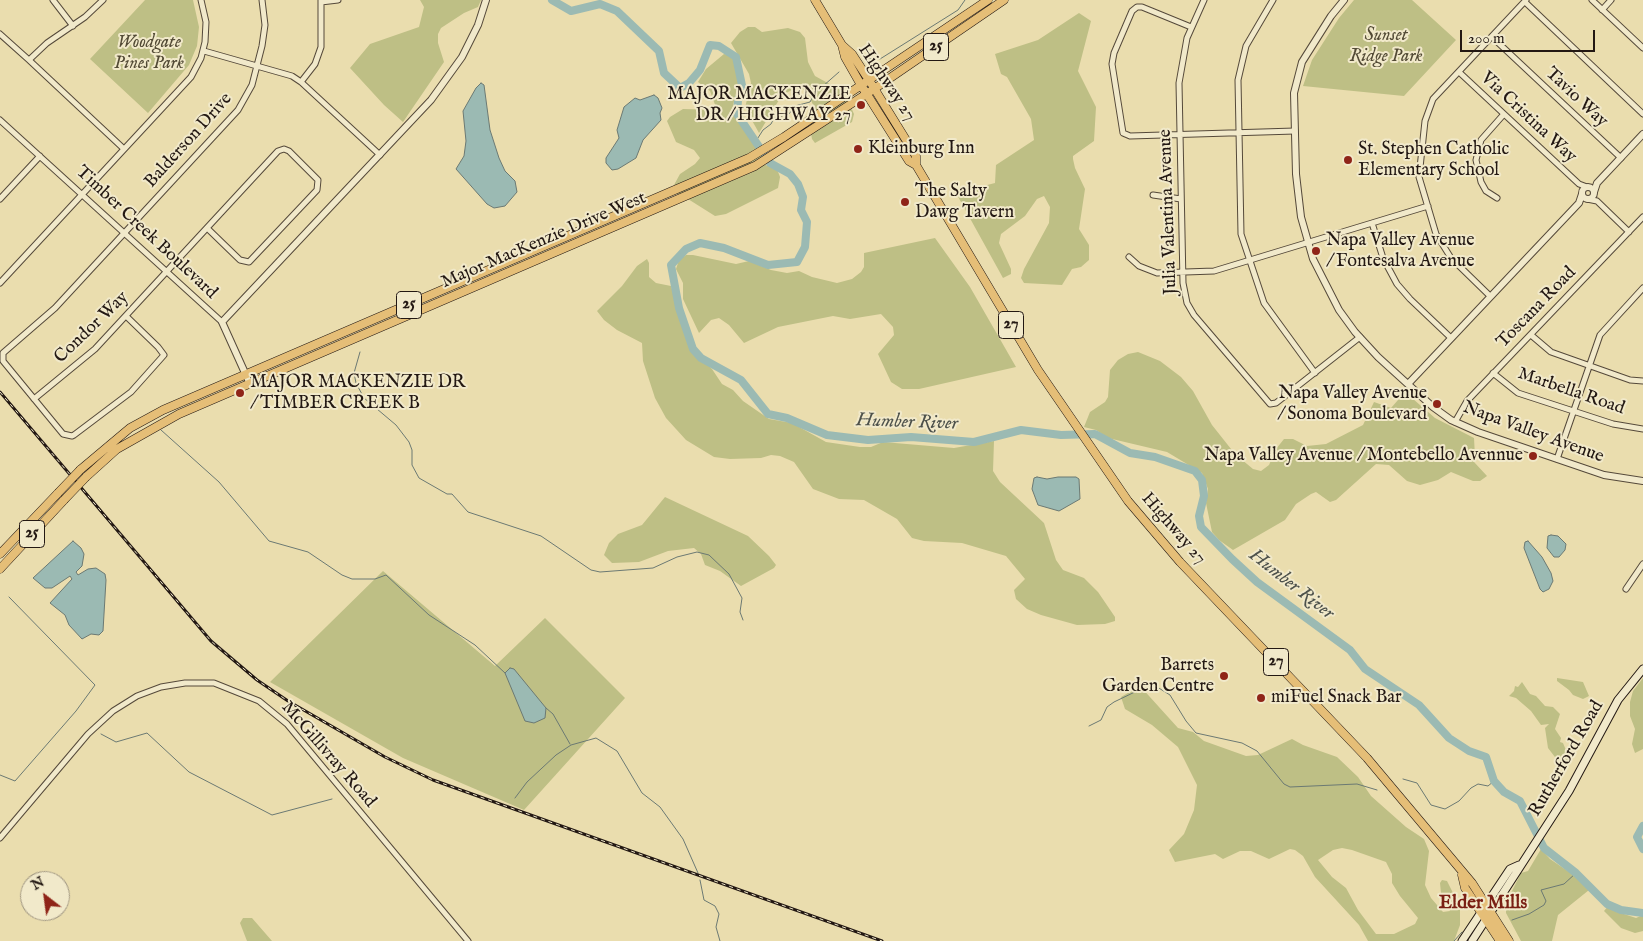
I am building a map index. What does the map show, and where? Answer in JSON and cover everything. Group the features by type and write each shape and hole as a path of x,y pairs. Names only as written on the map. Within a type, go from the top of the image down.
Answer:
{"main road":[{"name":"Highway 27","path":"815,0 842,45 845,57 861,85 909,161 916,165 1033,362 1128,501 1180,562 1367,758 1442,847 1461,873 1472,883 1509,941"},
{"name":"Major MacKenzie Drive West","path":"0,554 80,470 113,441 142,421 246,374 749,158 835,103 988,0"},
{"name":"Major MacKenzie Drive West","path":"0,569 86,476 117,449 158,424 755,166 867,94 1004,0"},
{"name":"Highway 27","path":"842,45 852,54 916,156 916,165"},
{"name":"Rutherford Road","path":"1472,941 1552,816 1598,740 1618,700 1643,669"},
{"name":"Rutherford Road","path":"1462,941 1510,869 1520,865"},
{"name":"Highway 27","path":"1461,873 1465,888 1500,941"}],"street":[{"path":"53,0 73,26"},
{"path":"28,60 47,43 86,18 103,0"},
{"path":"0,282 187,82 204,51 206,27 201,0"},
{"name":"Balderson Drive","path":"34,399 3,361 2,353 48,315 238,110 248,93 258,65 265,25 262,0"},
{"path":"301,82 315,64 321,47 321,1 338,0"},
{"path":"222,322 426,105 448,77 471,39 486,0"},
{"name":"Julia Valentina Avenue","path":"1204,0 1191,27 1180,73 1179,135 1183,272 1185,296 1190,309 1268,402 1276,403 1360,337"},
{"path":"1273,0 1251,35 1243,56 1237,87 1240,228 1264,303 1315,373"},
{"name":"Napa Valley Avenue","path":"1344,0 1331,16 1300,67 1294,93 1298,194 1308,242 1330,295 1360,337 1437,410 1455,422 1609,476 1643,481"},
{"path":"1592,0 1643,48"},
{"path":"1602,10 1611,0"},
{"path":"1490,296 1442,247 1428,206 1419,173 1426,114 1433,100 1526,1 1643,114"},
{"path":"1191,27 1142,8 1134,9 1116,48 1112,64 1123,132 1130,136 1295,131"},
{"path":"0,34 124,149"},
{"name":"Tavio Way","path":"1492,37 1621,158"},
{"path":"204,51 285,73 301,82 380,155"},
{"name":"Via Cristina Way","path":"1459,72 1579,184 1587,187"},
{"path":"1496,198 1486,191 1481,182 1476,160 1481,140 1504,114"},
{"name":"Timber Creek Boulevard","path":"0,120 222,322 250,384"},
{"path":"1584,196 1583,189 1597,183 1643,134"},
{"name":"Condor Way","path":"34,399 95,349 166,272 207,228 280,150 289,151 318,180 317,190 249,262 240,260 207,228"},
{"path":"0,199 40,156"},
{"path":"1584,196 1592,197 1597,183"},
{"name":"Via Cristina Way","path":"1579,184 1584,196"},
{"path":"1587,187 1594,192 1597,202"},
{"path":"1153,195 1181,199"},
{"path":"1584,196 1597,202 1629,232"},
{"path":"1408,384 1584,196"},
{"path":"1129,257 1148,270 1214,271 1428,206"},
{"name":"Toscana Road","path":"1455,422 1467,401 1643,217"},
{"path":"1372,223 1383,258 1397,284 1451,338"},
{"path":"1557,459 1588,365 1600,335 1643,288"},
{"path":"34,399 60,431 72,436 131,392 164,355 126,316"},
{"path":"1532,335 1551,352 1630,380 1643,381 1643,376"},
{"name":"Marbella Road","path":"1493,373 1518,393 1613,424 1643,429"},
{"path":"1626,589 1643,565"},
{"name":"McGillivray Road","path":"0,838 88,734 113,711 137,696 161,687 185,682 214,683 259,701 287,724 468,941"}],"green space":[{"name":"Woodgate Pines Park","path":"145,0 193,0 199,27 197,46 189,65 148,113 90,59"},
{"path":"420,0 481,0 478,7 464,13 441,28 438,34 438,43 444,62 403,122 384,105 350,68 370,44 419,27 424,7"},
{"name":"Sunset Ridge Park","path":"1354,0 1412,0 1456,40 1404,96 1303,86 1312,60 1339,18"},
{"path":"1079,13 1091,21 1078,71 1096,107 1094,141 1073,156 1075,168 1085,189 1079,229 1089,245 1089,260 1081,267 1072,269 1062,285 1024,283 1021,278 1024,269 1049,223 1050,207 1044,196 1037,199 1025,216 1001,234 999,243 1011,269 1011,274 1003,278 956,193 995,183 996,165 1034,140 1031,119 1007,77 1001,74 995,54 1038,40"},
{"path":"748,27 755,27 762,32 788,28 800,32 805,38 808,62 815,76 844,92 854,114 852,122 815,143 812,139 810,128 814,107 807,91 798,87 782,95 759,133 745,108 751,83 749,74 731,43 740,32"},
{"path":"724,54 730,55 738,66 739,80 732,110 737,118 744,123 760,150 762,157 760,163 777,169 780,177 778,188 726,214 715,216 688,199 680,197 675,190 674,185 680,174 695,164 700,158 694,150 676,142 667,121 683,109 717,110 710,91 698,82 706,69"},
{"path":"935,238 970,287 1016,367 919,389 902,389 891,382 878,354 894,335 893,327 881,314 850,319 833,316 778,327 744,343 729,325 719,318 711,320 699,333 683,299 683,283 676,269 679,260 686,255 693,255 736,264 749,261 771,270 787,273 799,271 812,277 837,283 852,279 861,272 864,267 864,253"},
{"path":"647,259 649,263 649,277 656,283 671,286 680,317 701,359 712,369 722,384 733,390 743,401 769,419 792,423 826,442 860,447 871,447 883,442 954,448 994,441 993,471 1000,482 1044,523 1056,560 1063,570 1084,578 1098,592 1115,617 1115,621 1105,624 1077,625 1041,615 1027,609 1016,599 1014,590 1025,579 1006,556 962,543 924,541 912,538 897,519 864,500 839,499 813,489 794,462 780,456 771,455 761,458 730,459 714,457 686,440 666,418 655,398 643,361 642,343 617,330 604,320 597,311 622,286 637,266"},
{"path":"1138,352 1160,361 1181,377 1193,391 1212,425 1235,454 1253,469 1261,471 1269,465 1276,449 1284,439 1293,439 1307,446 1326,444 1363,425 1374,402 1391,408 1405,392 1435,418 1474,438 1475,457 1462,449 1487,476 1480,481 1473,481 1451,472 1438,480 1420,485 1407,481 1389,465 1376,464 1336,500 1330,502 1316,492 1311,494 1296,504 1285,520 1233,550 1219,540 1212,532 1206,503 1208,489 1202,473 1167,452 1108,438 1096,430 1084,427 1090,412 1105,402 1108,397 1110,370 1118,360 1128,354"},
{"path":"665,497 748,536 776,565 774,568 741,586 720,571 705,565 701,554 694,548 668,551 639,562 612,563 604,555 609,543 618,534 642,525"},
{"path":"383,571 495,666 545,618 625,698 524,810 403,758 270,682"},
{"path":"1557,678 1583,682 1589,696 1583,699 1573,695 1557,681"},
{"path":"1643,678 1643,749 1635,753 1632,744 1635,729 1630,716 1630,702 1633,691"},
{"path":"1522,682 1530,694 1536,696 1545,706 1553,707 1560,714 1555,729 1570,760 1568,765 1558,761 1548,748 1545,728 1549,724 1541,725 1531,711 1516,698 1509,696 1514,691 1515,686 1518,687"},
{"path":"1140,686 1178,728 1193,732 1204,741 1246,756 1258,755 1292,739 1337,757 1358,777 1371,796 1406,827 1424,839 1429,851 1425,885 1431,898 1443,912 1450,911 1441,893 1440,883 1442,880 1447,881 1460,907 1460,925 1454,941 1368,941 1359,925 1315,877 1303,856 1295,850 1290,849 1269,859 1251,851 1240,851 1223,859 1215,854 1175,862 1169,850 1184,834 1194,810 1197,785 1178,747 1152,725 1125,709 1121,697","holes":["1342,848 1386,862 1392,874 1392,883 1418,918 1415,924 1394,934 1376,934 1358,910 1346,888 1332,877 1318,860 1333,850"]},
{"path":"1541,849 1550,859 1575,876 1589,890 1558,915 1552,941 1521,941 1506,913 1506,903 1521,873 1528,871"},
{"path":"1609,905 1621,913 1636,918 1643,915 1643,931 1635,933 1621,928 1604,911"},
{"path":"243,918 252,918 272,941 247,941 240,923"}],"water":[{"path":"481,83 484,85 490,130 499,158 505,171 515,181 517,192 505,206 494,208 487,204 456,169 464,156 466,141 463,111 476,88"},
{"path":"654,95 658,98 662,108 660,113 661,120 643,140 636,158 618,169 612,170 606,163 606,158 619,138 617,130 624,107 635,98 640,100"},
{"path":"1076,477 1079,479 1080,499 1059,511 1038,505 1032,489 1034,478 1047,479"},
{"path":"1548,536 1558,536 1566,544 1565,550 1559,557 1554,557 1547,548"},
{"path":"73,541 81,548 84,554 82,566 76,572 78,575 88,569 96,568 105,574 106,580 103,631 99,635 91,634 82,639 69,625 65,615 50,603 72,579 70,576 52,588 45,588 33,578"},
{"path":"1528,541 1542,557 1551,573 1553,581 1549,589 1543,592 1540,589 1524,548 1525,542"},
{"path":"510,668 514,669 546,708 545,718 534,723 525,721 505,673"}],"waterway":[{"name":"Humber River","path":"552,0 571,11 600,4 617,11 659,51 664,73 680,88 689,83 700,70 710,45 719,46 736,57 743,90 738,100 737,114 770,163 790,174 798,184 803,197 801,210 807,222 805,247 797,262 768,265 724,248 700,243 686,249 671,265 679,308 693,349 701,358 741,380 768,414 787,418 827,435 868,440 911,437 974,442 1021,430 1061,435 1095,434 1130,453 1155,457 1195,471 1202,480 1204,496 1199,516 1201,527 1232,559 1257,582 1350,650 1365,669 1419,705 1449,738 1469,751 1486,757 1494,781 1504,792 1520,801 1544,848 1576,873 1607,904 1621,910 1643,913"},
{"path":"864,58 880,59 958,10 965,0"},
{"path":"756,141 774,118 789,114 795,106 810,102 814,94 839,72"},
{"path":"360,352 354,373 356,383 364,398 396,425 409,442 412,450 412,465 419,478 447,494 452,494 468,512 541,536 591,570 600,572 653,568 677,557 697,552 709,555 729,574 742,598 740,612 743,620"},
{"path":"161,430 219,482 269,541 308,552 342,575 352,579 375,579 386,575 429,615 475,645 505,673"},
{"path":"0,775 15,781 76,711 95,685 9,597"},
{"path":"1089,726 1101,720 1107,707 1114,702 1154,685 1170,695 1196,733 1242,743 1257,751 1284,784 1290,787 1357,784 1377,790"},
{"path":"546,708 553,714 570,744"},
{"path":"101,734 116,742 147,733 189,772 272,815 332,799"},
{"path":"515,798 527,782 556,755 571,745 596,738 617,751 642,793 660,807 683,839 698,873"},
{"path":"1403,779 1417,783 1431,805 1445,809 1459,801 1471,788 1478,784 1488,786 1494,781"},
{"name":"Humber River","path":"1643,826 1637,837 1643,849"},
{"path":"1512,920 1529,914 1544,905 1546,901 1541,890 1564,884 1576,873"},
{"path":"700,880 704,900 715,906 719,914 716,927 720,941"},
{"path":"1454,941 1462,932"}],"railway":[{"path":"0,392 211,641 257,680 288,701 385,757 433,780 882,941"}],"place":[{"name":"MAJOR MACKENZIE DR / HIGHWAY 27","path":"861,105"},
{"name":"Kleinburg Inn","path":"858,149"},
{"name":"St. Stephen Catholic Elementary School","path":"1348,160"},
{"name":"The Salty Dawg Tavern","path":"905,202"},
{"name":"Napa Valley Avenue / Fontesalva Avenue","path":"1316,251"},
{"name":"MAJOR MACKENZIE DR / TIMBER CREEK B","path":"240,393"},
{"name":"Napa Valley Avenue / Sonoma Boulevard","path":"1437,404"},
{"name":"Napa Valley Avenue / Montebello Avennue","path":"1533,456"},
{"name":"Barrets Garden Centre","path":"1224,676"},
{"name":"miFuel Snack Bar","path":"1261,698"}],"district":[{"name":"Elder Mills","path":"1483,904"}]}
